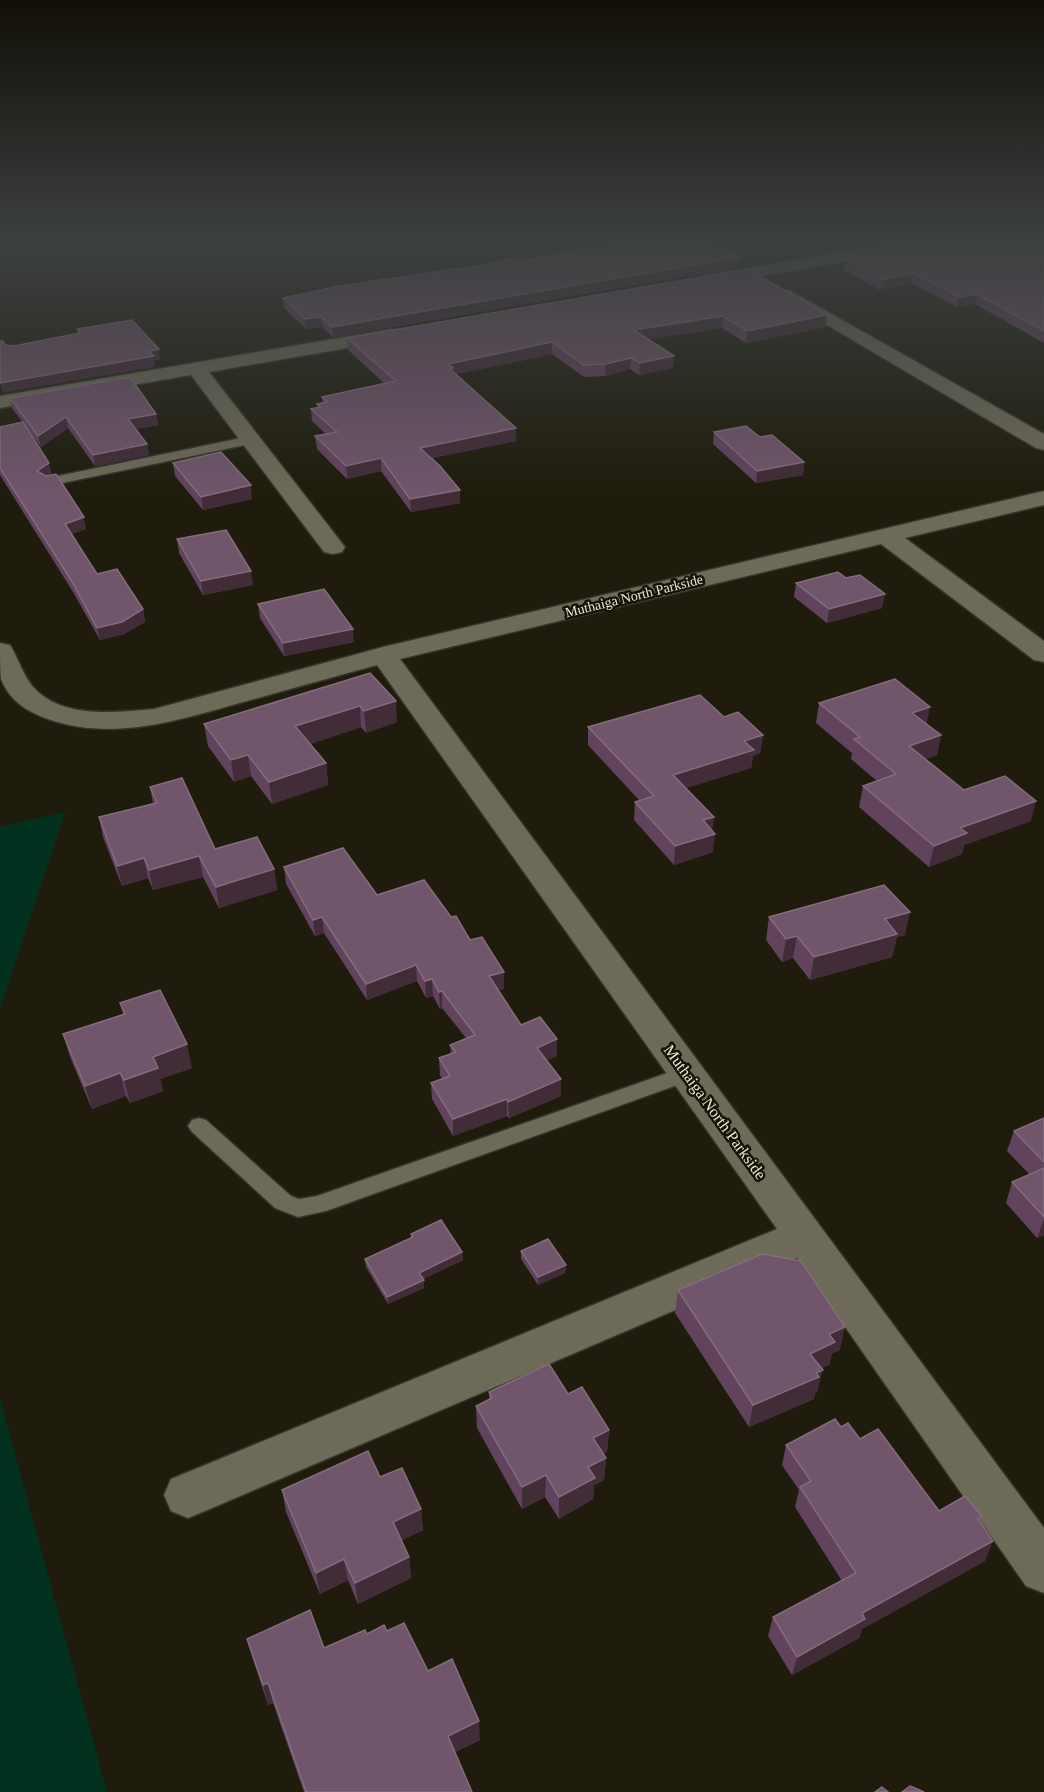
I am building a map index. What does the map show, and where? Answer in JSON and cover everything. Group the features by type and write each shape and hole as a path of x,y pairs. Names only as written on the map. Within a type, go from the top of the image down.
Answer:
{"street":[{"path":"842,326 1044,443"},
{"path":"0,402 408,332"},
{"path":"196,369 333,547"},
{"name":"Muthaiga North Parkside","path":"0,651 23,694 40,706 65,715 115,721 155,717 383,655 1044,498"},
{"path":"886,536 1044,654"},
{"name":"Muthaiga North Parkside","path":"383,655 806,1236 1044,1569"},
{"path":"188,1495 806,1236"}],"lane":[{"path":"48,482 251,440"},
{"path":"199,1126 283,1202 298,1208 318,1205 687,1074"}],"green space":[{"path":"65,812 0,1008 0,827"},
{"path":"0,1399 107,1792 0,1792"}],"building":[{"path":"98,326 137,326 159,349 149,351 154,356 0,383 0,341 3,341 5,345 14,346 80,333 77,329"},
{"path":"419,326 662,326 634,330 674,356 640,363 631,358 606,364 584,365 552,342 448,364 453,368 450,369 516,428 420,448 440,466 460,490 410,499 381,458 346,466 315,436 337,432 311,409 320,407 317,404 327,402 322,397 396,381 347,338"},
{"path":"738,326 774,326 747,331"},
{"path":"1034,326 1044,326 1044,331"},
{"path":"130,377 156,414 128,419 147,444 93,455 66,417 38,436 10,398"},
{"path":"23,422 49,463 37,471 46,476 56,474 84,517 65,524 97,574 117,569 143,609 122,622 97,628 71,580 0,468 0,427"},
{"path":"746,426 760,437 772,435 804,462 757,471 714,432"},
{"path":"221,452 251,485 201,497 173,463"},
{"path":"226,530 251,571 201,581 177,539"},
{"path":"838,572 846,578 860,575 885,594 829,609 796,583"},
{"path":"324,589 353,629 283,643 258,604"},
{"path":"370,673 396,701 364,711 360,706 295,726 326,763 269,782 248,755 231,760 204,724"},
{"path":"895,679 930,707 912,713 941,735 909,746 964,790 1005,776 1036,801 960,828 967,833 934,846 863,786 896,774 854,739 860,737 819,703"},
{"path":"700,695 724,717 738,712 763,735 744,741 754,750 673,775 714,817 703,820 715,834 675,846 635,802 654,796 588,727"},
{"path":"182,778 215,849 257,837 274,869 216,887 199,856 149,870 144,858 117,866 99,817 157,803 150,787"},
{"path":"343,848 377,895 424,880 451,917 456,916 470,940 482,937 504,972 489,976 521,1025 540,1017 557,1039 537,1048 561,1079 508,1102 507,1099 453,1119 431,1083 450,1076 439,1058 456,1052 450,1045 475,1035 442,991 439,992 432,979 425,981 416,965 366,984 322,917 313,920 284,867"},
{"path":"884,885 910,912 885,919 897,934 814,957 797,936 786,939 769,917"},
{"path":"160,990 187,1044 153,1057 158,1068 124,1080 120,1073 85,1086 63,1034 125,1014 120,1003"},
{"path":"1044,1118 1044,1162 1014,1131"},
{"path":"1044,1168 1044,1217 1012,1182"},
{"path":"441,1220 462,1252 419,1273 424,1280 387,1297 365,1259 413,1237 411,1234"},
{"path":"548,1239 566,1265 538,1277 521,1251"},
{"path":"762,1254 801,1261 845,1327 829,1334 835,1342 810,1354 823,1370 816,1373 819,1377 753,1405 678,1290"},
{"path":"549,1364 568,1394 582,1387 609,1430 593,1438 606,1458 588,1467 595,1478 559,1497 546,1475 522,1487 476,1406 492,1398 489,1392"},
{"path":"835,1419 841,1427 848,1423 860,1439 878,1429 939,1511 965,1496 982,1516 978,1519 993,1541 862,1613 865,1619 797,1657 773,1617 856,1573 800,1487 811,1481 786,1445"},
{"path":"368,1451 380,1477 402,1468 421,1509 393,1522 409,1557 355,1583 344,1559 316,1573 282,1490"},
{"path":"310,1610 324,1648 365,1630 367,1634 384,1625 387,1631 404,1623 428,1671 452,1659 479,1721 448,1736 472,1792 306,1792 268,1683 263,1685 247,1639"},
{"path":"910,1786 924,1792 902,1792"},
{"path":"882,1787 888,1792 875,1792"}]}
